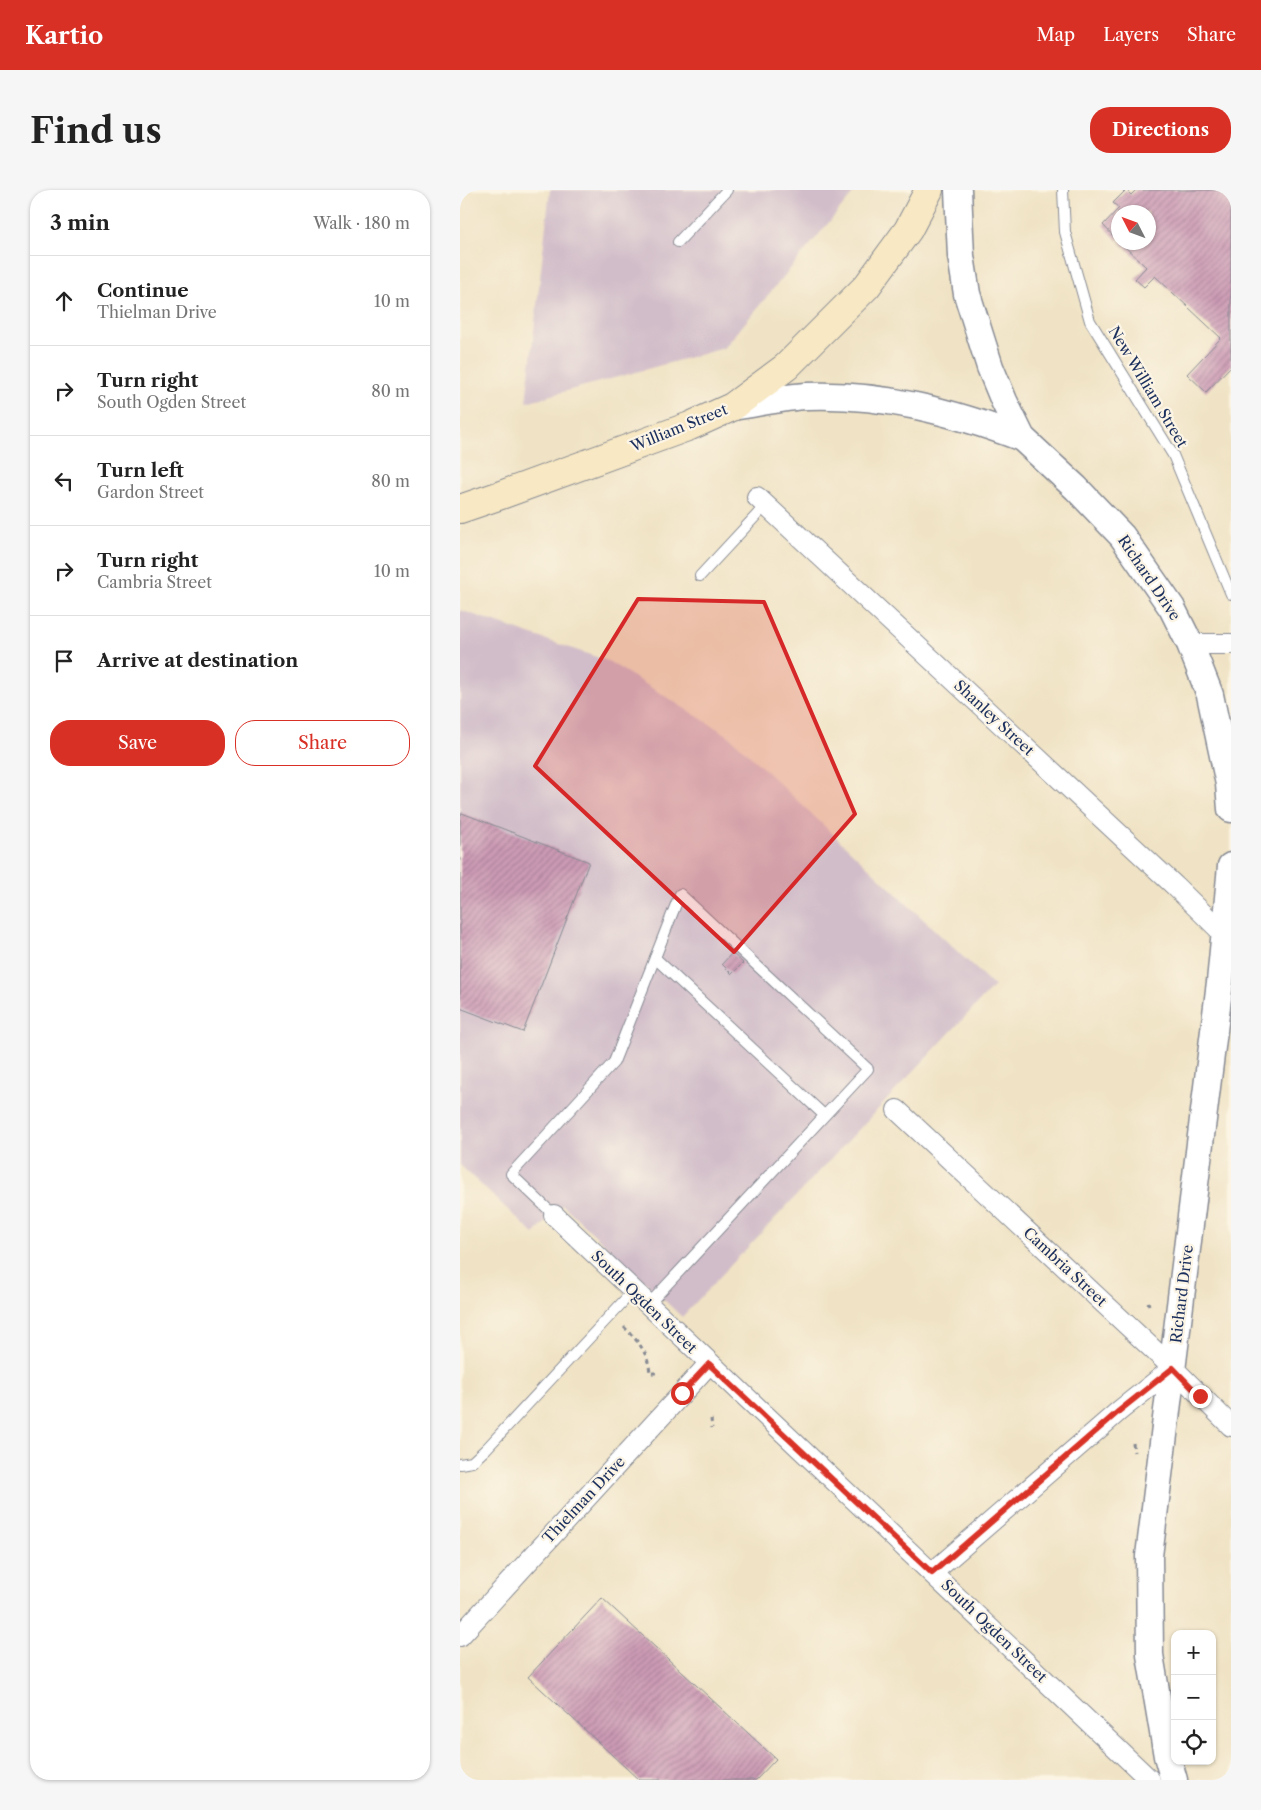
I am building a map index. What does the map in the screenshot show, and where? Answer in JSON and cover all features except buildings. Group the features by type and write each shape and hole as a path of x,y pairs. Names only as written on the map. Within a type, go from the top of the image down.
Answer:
{"main road":[{"name":"William Street","path":"470,505 690,426 732,407 786,367 867,286 908,230 929,190"}],"street":[{"name":"Richard Drive","path":"958,190 961,256 968,294 990,367 1004,401 1022,438 1076,488 1122,536 1172,608 1190,644 1210,695 1229,784 1231,809"},
{"name":"Richard Drive","path":"732,407 806,396 884,399 946,412 1022,438"},
{"name":"Shanley Street","path":"761,501 1175,886 1228,938"},
{"path":"1190,644 1231,644"},
{"name":"Richard Drive","path":"1174,1780 1161,1724 1150,1655 1149,1566 1158,1480 1228,938 1231,866"},
{"name":"Cambria Street","path":"897,1110 1173,1368 1231,1426"},
{"name":"South Ogden Street","path":"554,1215 1150,1780"},
{"name":"Thielman Drive","path":"460,1636 709,1364"},
{"path":"932,1573 1119,1411 1173,1368"}],"lane":[{"path":"678,242 727,190"},
{"name":"New William Street","path":"1064,190 1065,232 1090,321 1173,456 1231,594"},
{"path":"700,576 761,501"},
{"path":"554,1215 511,1174 614,1062 680,894 868,1068 648,1305"},
{"path":"655,958 824,1115"},
{"path":"460,1464 472,1462 486,1449 633,1291"}],"path":[{"path":"639,1342 647,1357 650,1372 659,1373"},
{"path":"711,1419 712,1428"},
{"path":"1133,1443 1134,1452"}],"highlighted area":[{"path":"638,599 764,602 855,814 734,952 535,766"}],"shaded area":[{"path":"550,190 856,190 724,348 526,402"},
{"path":"460,610 608,661 729,736 994,986 682,1317 563,1205 534,1234 460,1165"}],"route":[{"path":"682,1393 709,1364 932,1573 1119,1411 1173,1368 1200,1396"}]}
